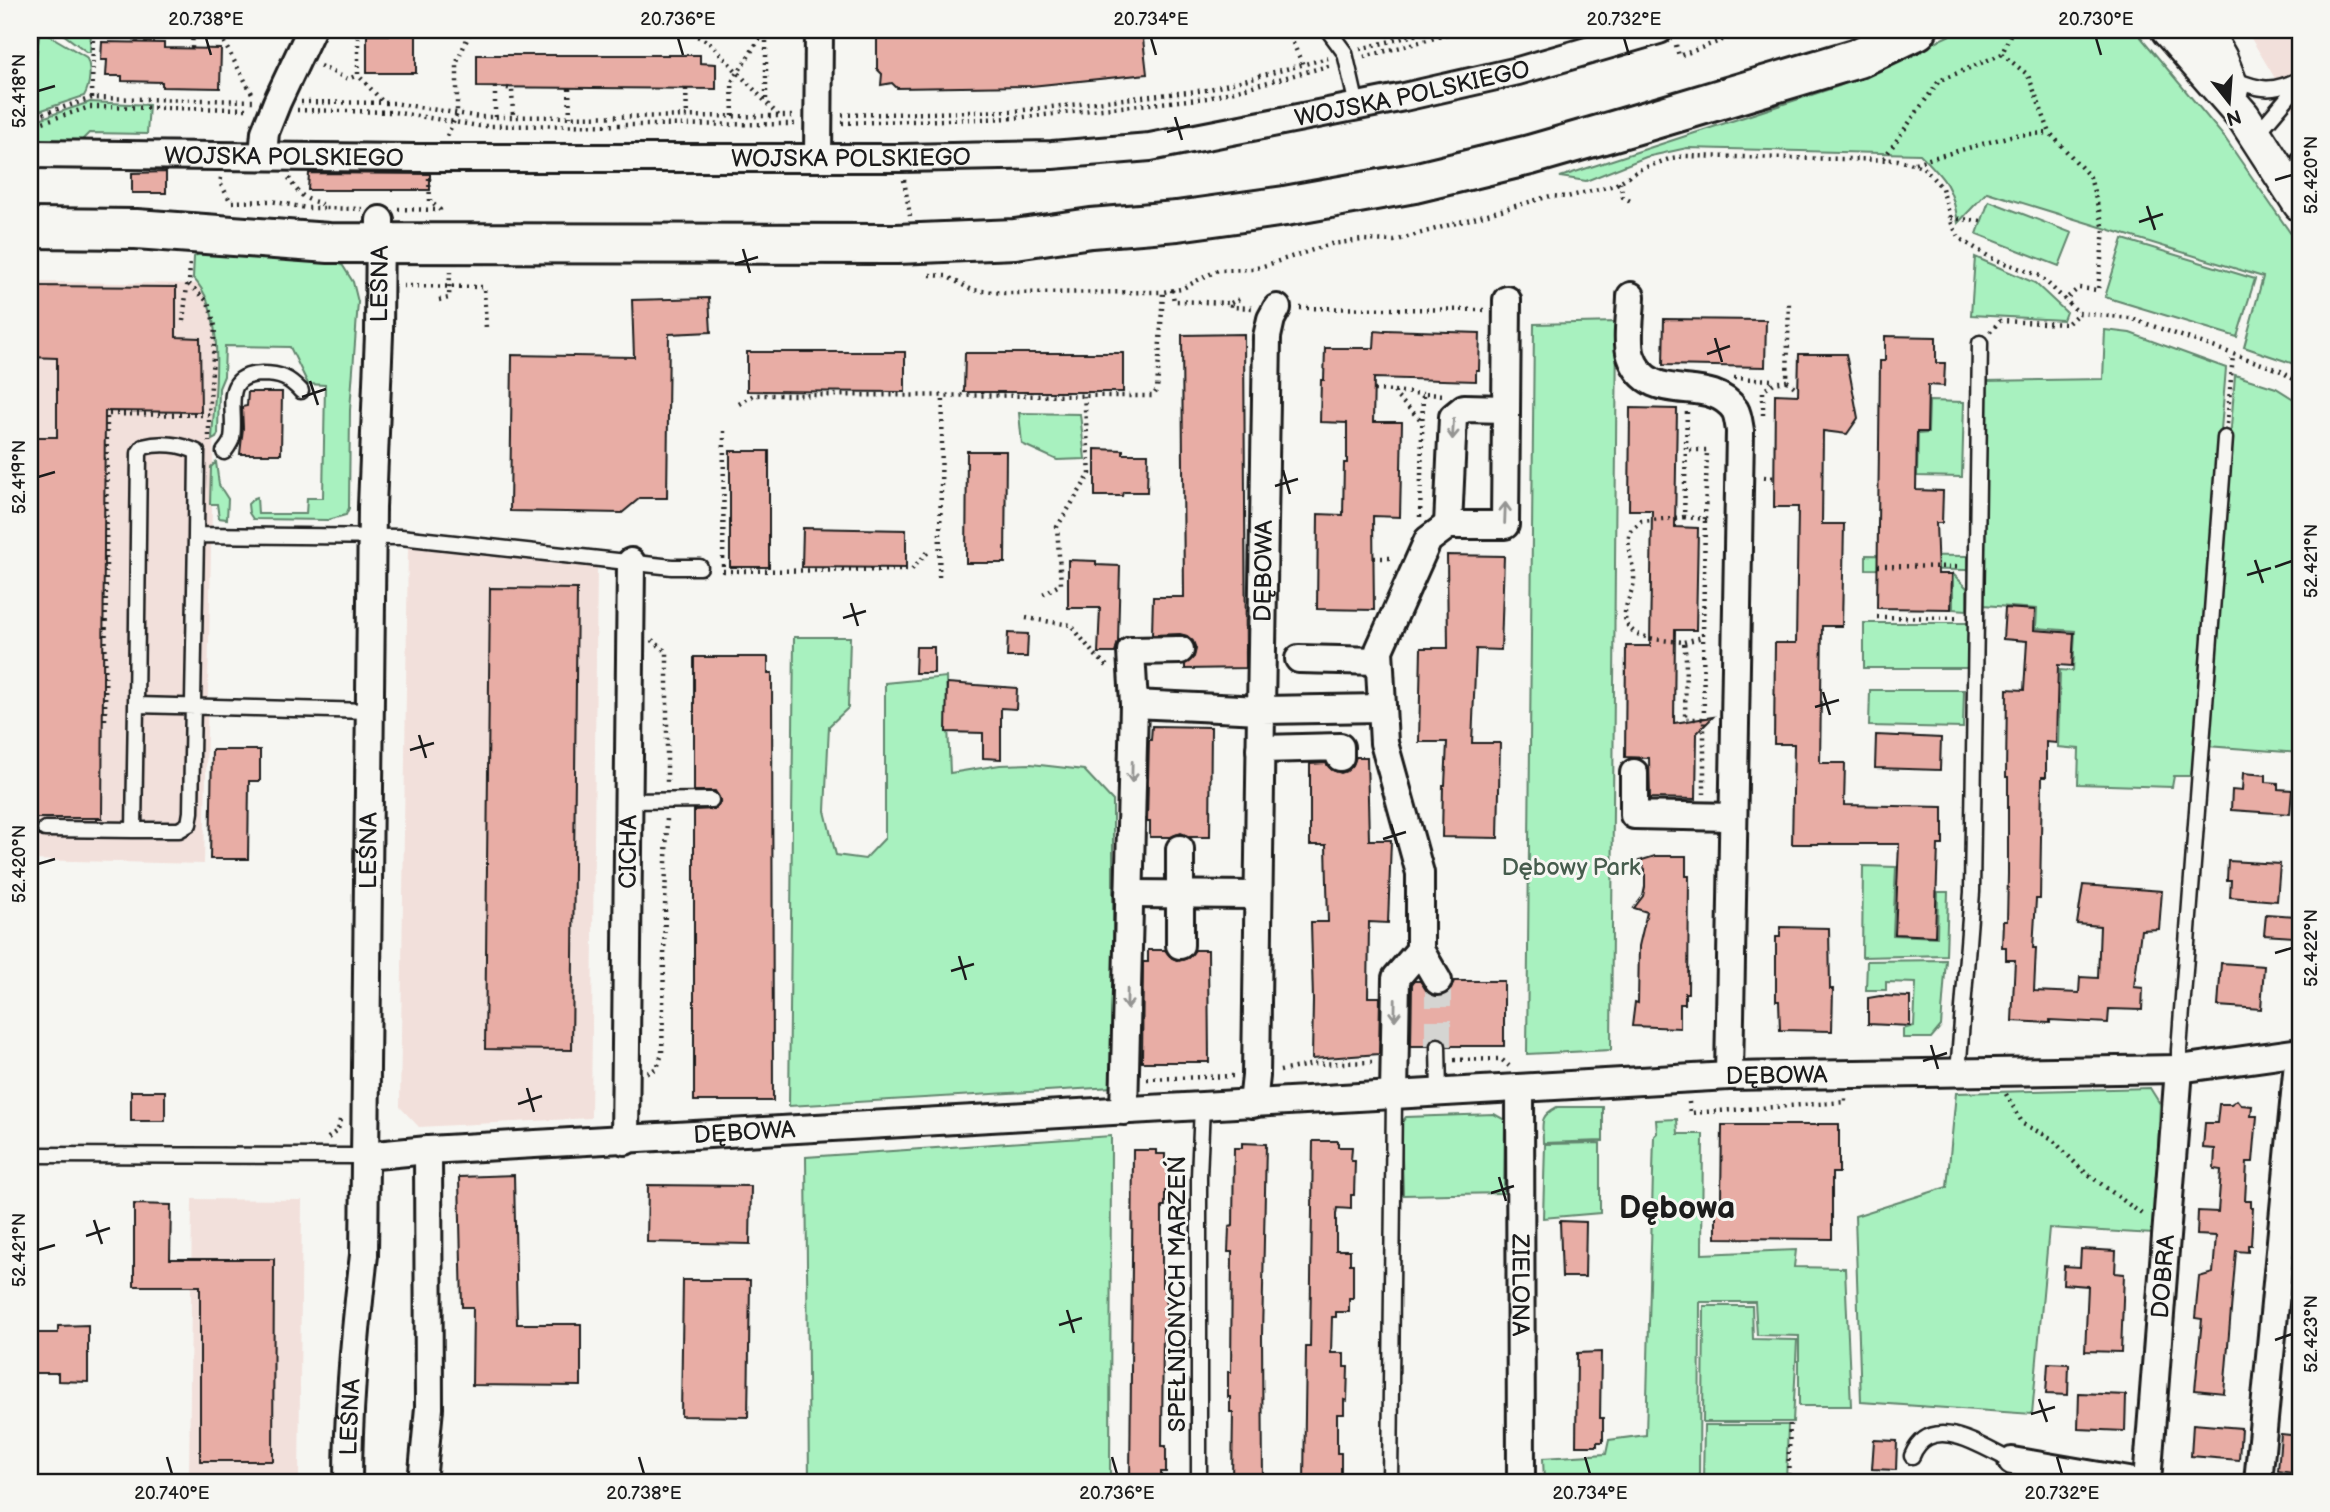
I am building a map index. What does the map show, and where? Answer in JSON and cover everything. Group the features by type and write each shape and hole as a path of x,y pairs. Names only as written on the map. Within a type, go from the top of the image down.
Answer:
{"main road":[{"path":"1701,104 1855,30"},
{"path":"380,231 932,244 1015,239 1091,228 1177,221 1285,206 1413,183 1530,155 1858,58 1917,30"},
{"path":"30,228 136,229 315,242 380,231 910,223 1016,223 1091,228"}],"street":[{"path":"263,156 265,132 311,30"},
{"path":"818,158 819,30"},
{"path":"2168,30 2249,126 2299,201"},
{"path":"2204,30 2220,58 2249,126"},
{"name":"WOJSKA POLSKIEGO","path":"30,154 818,158 1052,155 1150,147 1357,106 1518,71 1666,33"},
{"name":"LEŚNA","path":"348,1482 354,1345 364,1255 372,535 380,231"},
{"path":"1631,296 1630,353 1639,373 1659,386 1716,393 1736,411 1751,478 1733,817 1729,1076"},
{"name":"DĘBOWA","path":"1253,1104 1256,1076 1267,337 1279,303"},
{"path":"1438,981 1420,950 1420,873 1384,743 1379,650 1428,540 1448,526 1505,525 1507,305"},
{"path":"1448,526 1453,417 1464,408 1506,409"},
{"name":"CICHA","path":"625,1141 631,562"},
{"path":"1124,1111 1134,704 1131,651 1180,650"},
{"path":"1299,659 1379,661"},
{"path":"1134,704 1261,710 1382,708"},
{"path":"1260,749 1340,747 1340,757"},
{"path":"1634,773 1634,815 1733,817"},
{"path":"1180,849 1180,945"},
{"path":"1129,894 1258,895"},
{"path":"1394,1096 1396,978 1420,950"},
{"path":"2258,1482 2300,1052"},
{"name":"DĘBOWA","path":"365,1156 428,1150 625,1141 1729,1076 2179,1069 2300,1052"},
{"name":"DOBRA","path":"2147,1482 2179,1069"},
{"name":"ZIELONA","path":"1520,1089 1521,1482"},
{"path":"422,1482 429,1408 428,1150"},
{"path":"2012,1461 2134,1482"}],"lane":[{"path":"1328,30 1347,59 1357,106"},
{"path":"2228,77 2264,90 2285,87 2300,81"},
{"path":"2249,126 2300,81"},
{"path":"2299,201 2300,159"},
{"path":"1958,1073 1972,892 1980,342"},
{"path":"224,452 232,440 233,392 243,377 252,374 281,375 301,391"},
{"path":"2179,1069 2225,438"},
{"path":"45,829 134,830 179,830 189,824 197,452 183,445 152,444 143,447 139,453 134,830"},
{"path":"196,535 372,535 672,567 700,567"},
{"path":"136,705 370,711"},
{"path":"628,802 711,800"},
{"path":"1438,1046 1439,1093"},
{"path":"2300,1046 2300,1052"},
{"path":"1390,1482 1394,1096"},
{"name":"SPEŁNIONYCH MARZEŃ","path":"1199,1482 1199,1177 1202,1107"},
{"path":"30,1155 365,1156"},
{"path":"1912,1456 1917,1444 1925,1436 1939,1433 1956,1436 2012,1461"}],"path":[{"path":"92,98 93,30"},
{"path":"137,30 137,43"},
{"path":"192,48 193,30"},
{"path":"30,118 92,98 256,102 217,30"},
{"path":"358,30 358,75 385,103"},
{"path":"685,30 709,42 779,116"},
{"path":"733,116 732,82 766,30"},
{"path":"765,100 766,30"},
{"path":"1287,30 1303,65"},
{"path":"30,126 90,107 385,103 480,117 779,116 818,120 899,114 1015,111 1206,90 1303,65 1347,59 1434,30"},
{"path":"275,106 393,112 480,126 818,120 899,122 1015,118 1208,98 1464,30"},
{"path":"1666,33 1679,56 1750,30"},
{"path":"1883,159 1939,81 2002,54 2012,30"},
{"path":"2002,54 2028,75 2050,133 2090,177 2104,229 2098,290 2079,289 2064,300"},
{"path":"316,64 348,79 358,75"},
{"path":"495,88 495,117"},
{"path":"507,88 512,89 513,117"},
{"path":"569,88 570,117"},
{"path":"686,89 687,116"},
{"path":"899,114 901,158 910,223"},
{"path":"1914,163 2014,135 2050,133"},
{"path":"935,275 947,276 972,290 1004,293 1163,292 1181,289 1218,270 1254,269 1331,244 1363,240 1394,241 1550,196 1567,197 1620,182 1638,170 1672,158 1883,159 1914,163 1923,167 1942,188 1959,238 1991,258 2040,276 2079,313 2130,318 2279,370 2300,383"},
{"path":"1620,182 1623,197 1634,203"},
{"path":"230,202 271,201 306,208 325,208"},
{"path":"1951,218 1981,221"},
{"path":"439,300 449,298 450,270"},
{"path":"183,321 190,272"},
{"path":"190,284 208,302 215,326 209,415"},
{"path":"398,286 484,287 486,329"},
{"path":"1172,290 1174,301 1231,303 1239,299"},
{"path":"739,404 754,395 1153,396 1157,390 1163,292"},
{"path":"1787,381 1789,299"},
{"path":"1231,303 1231,307 1279,303 1507,305"},
{"path":"1980,342 2000,321 2067,324 2079,313"},
{"path":"2225,438 2233,355"},
{"path":"1763,428 1763,391 1774,383 1787,381 1796,388"},
{"path":"1374,390 1423,394"},
{"path":"1684,517 1687,390"},
{"path":"1394,391 1422,421"},
{"path":"1043,594 1061,584 1057,527 1090,474 1084,396"},
{"path":"939,577 943,397"},
{"path":"724,431 723,571 911,570 931,550"},
{"path":"1686,450 1707,450 1703,637 1704,816"},
{"path":"1751,478 1764,465"},
{"path":"1751,478 1775,478"},
{"path":"1703,637 1684,642 1639,636 1628,624 1625,613 1633,590 1634,577 1633,560 1629,550 1630,531 1640,521 1684,517 1706,519"},
{"path":"1878,566 1959,567 1975,586"},
{"path":"1877,617 1975,618"},
{"path":"1026,618 1071,625 1108,667 1115,687 1134,704"},
{"path":"624,1083 657,1068 662,1054 667,801 667,652 630,625"},
{"path":"1684,642 1685,719 1704,719"},
{"path":"2000,1084 2023,1124 2050,1138 2081,1169 2119,1195 2166,1234"},
{"path":"1788,1482 1790,1422"}],"shaded area":[{"path":"2246,30 2300,30 2300,120"},
{"path":"30,282 217,284 204,864 30,860"},
{"path":"408,547 597,568 591,1118 419,1127 400,1107"},
{"path":"192,1199 302,1200 299,1482 189,1482"}],"green space":[{"path":"40,30 86,57 90,76 84,96 30,114 30,98"},
{"path":"76,30 91,30 90,52 63,34 75,33"},
{"path":"1961,30 2135,30 2225,138 2300,247 2300,366 2244,347 2263,277 1987,192 1958,223 1946,184 1920,154 1687,148 1646,157 1586,181 1560,177 1839,86"},
{"path":"90,102 149,105 147,134 89,133 76,146 36,142 30,137 30,122"},
{"path":"1989,201 2072,233 2059,266 1977,234"},
{"path":"2123,239 2255,279 2237,337 2105,297"},
{"path":"198,254 305,254 338,263 353,282 358,302 350,410 349,508 346,515 328,520 253,519 249,513 248,504 257,497 258,514 306,514 307,498 323,498 325,385 308,384 290,347 225,346 224,376 219,388 218,434 212,440 216,377 215,332 204,293 193,278 194,257"},
{"path":"1975,257 2035,283 2066,312 2063,320 1971,315"},
{"name":"Dębowy Park","path":"1617,322 1611,1050 1527,1054 1534,324"},
{"path":"2105,330 2130,333 2226,368 2193,776 2174,776 2172,787 2078,784 2079,749 2058,747 2060,670 2073,671 2075,631 2036,628 2037,609 1983,605 1985,381 2103,379"},
{"path":"2235,375 2276,388 2300,403 2300,753 2207,746"},
{"path":"1929,401 1964,402 1962,477 1917,476 1918,434 1928,433"},
{"path":"1019,413 1080,414 1085,459 1057,460 1022,444"},
{"path":"216,462 219,485 228,499 227,519 219,518 217,504 210,504 211,467"},
{"path":"1866,555 1967,556 1967,570 1866,569"},
{"path":"1953,574 1967,588 1967,610 1953,609"},
{"path":"1864,623 1969,623 1969,668 1864,668"},
{"path":"794,637 850,637 848,708 829,726 825,811 836,855 865,859 885,838 885,683 946,677 950,773 1000,765 1031,764 1084,770 1113,801 1113,1087 789,1106"},
{"path":"1870,690 1964,690 1963,728 1869,726"},
{"path":"1863,866 1896,867 1893,935 1937,937 1938,892 1948,892 1946,955 1862,957"},
{"path":"1946,960 1941,1026 1931,1038 1903,1038 1903,1029 1914,1026 1916,983 1886,982 1886,990 1866,990 1867,961"},
{"path":"2150,1088 2160,1104 2154,1234 2049,1228 2032,1414 1861,1402 1855,1216 1947,1187 1956,1093"},
{"path":"1557,1107 1603,1107 1603,1141 1543,1143 1544,1118"},
{"path":"1494,1114 1505,1120 1504,1193 1403,1195 1401,1123 1406,1117"},
{"path":"1677,1119 1678,1134 1703,1134 1702,1254 1796,1250 1794,1267 1845,1268 1851,1406 1799,1406 1799,1336 1757,1335 1755,1302 1700,1302 1699,1482 1544,1482 1543,1458 1606,1454 1609,1440 1646,1435 1654,1136 1657,1133 1656,1120"},
{"path":"1111,1136 1110,1482 809,1482 806,1157"},
{"path":"1600,1143 1600,1213 1543,1218 1545,1144"},
{"path":"1704,1306 1752,1306 1753,1339 1797,1340 1793,1422 1703,1422"},
{"path":"1704,1425 1788,1425 1786,1482 1703,1482"}],"building":[{"path":"399,30 416,30 416,73 367,73 367,35 399,35"},
{"path":"877,30 1142,30 1147,74 1031,86 897,88 892,83 881,85 882,74 877,69"},
{"path":"102,42 164,43 164,48 221,49 220,88 162,87 162,82 122,81 122,76 106,76 107,60 101,60"},
{"path":"477,55 700,55 700,63 716,64 716,89 477,87"},
{"path":"166,172 166,193 132,193 132,173"},
{"path":"309,173 430,174 430,190 308,190"},
{"path":"30,286 176,287 176,337 200,338 201,412 105,411 102,818 30,818 30,437 57,437 57,358 30,357"},
{"path":"709,298 711,332 669,334 667,498 640,498 622,513 510,511 512,355 634,357 632,300"},
{"path":"1664,319 1766,320 1765,367 1663,365"},
{"path":"1375,331 1480,333 1479,370 1476,370 1476,381 1374,378 1373,422 1402,422 1400,517 1373,516 1374,610 1317,609 1318,514 1343,515 1344,463 1347,463 1347,423 1320,422 1325,348 1374,348"},
{"path":"1244,334 1246,668 1185,669 1185,664 1194,657 1196,649 1193,641 1180,634 1152,635 1153,597 1184,597 1182,335"},
{"path":"1885,336 1936,337 1936,363 1945,363 1944,386 1928,385 1927,432 1917,432 1916,490 1943,491 1942,523 1936,523 1938,574 1952,574 1951,609 1877,608 1880,361 1885,361"},
{"path":"747,352 905,352 905,392 747,391"},
{"path":"965,353 1123,353 1123,392 964,392"},
{"path":"1799,354 1846,354 1858,418 1847,434 1823,431 1822,524 1844,524 1842,626 1822,626 1820,763 1845,763 1844,805 1943,807 1943,845 1938,845 1935,936 1895,934 1899,844 1792,844 1794,744 1774,744 1775,643 1796,643 1798,507 1774,507 1775,394 1798,395"},
{"path":"248,392 282,392 281,454 240,454 242,407 247,406"},
{"path":"1630,408 1677,409 1675,527 1698,528 1696,630 1675,630 1674,723 1713,717 1697,733 1696,799 1650,798 1649,758 1625,757 1626,646 1650,646 1652,510 1629,510"},
{"path":"1095,449 1123,450 1123,454 1148,454 1147,492 1095,496"},
{"path":"730,451 769,451 769,567 730,567"},
{"path":"967,451 1006,451 1005,563 966,563"},
{"path":"803,528 906,530 906,568 802,567"},
{"path":"1447,555 1504,556 1501,650 1476,649 1472,743 1500,743 1498,838 1442,837 1447,742 1419,742 1421,648 1448,648"},
{"path":"1068,560 1096,561 1096,565 1120,566 1118,642 1115,653 1098,653 1100,608 1068,608"},
{"path":"490,588 577,589 572,1050 485,1049"},
{"path":"2005,608 2035,610 2034,630 2074,633 2072,666 2058,665 2056,743 2046,742 2046,777 2042,777 2040,899 2036,899 2033,948 2036,948 2034,991 2079,993 2080,977 2098,978 2100,926 2077,924 2083,885 2162,891 2159,929 2141,930 2134,987 2143,988 2142,1010 2109,1009 2108,1023 2012,1021 2015,960 2006,960 2006,947 2002,947 2003,921 2007,921 2008,874 2007,689 2024,690 2027,641 2003,639"},
{"path":"1008,633 1028,634 1027,657 1007,657"},
{"path":"916,647 934,647 934,673 915,673"},
{"path":"694,657 768,657 768,673 772,673 773,1101 694,1101 694,810 715,809 721,801 715,791 694,791"},
{"path":"947,683 1017,688 1016,709 1001,708 1001,759 983,758 983,733 946,732"},
{"path":"1152,726 1211,727 1210,837 1190,837 1181,833 1171,837 1150,837 1150,822 1147,822 1149,740"},
{"path":"1876,735 1941,738 1940,770 1875,768"},
{"path":"212,750 260,750 260,781 249,781 248,859 210,859"},
{"path":"1356,757 1367,757 1369,840 1391,840 1388,923 1369,922 1368,997 1380,997 1379,1054 1312,1059 1311,922 1328,922 1326,845 1310,845 1310,764 1326,763 1332,770 1341,773 1353,765"},
{"path":"2243,773 2266,775 2266,782 2278,783 2278,789 2292,790 2290,814 2231,810 2232,790 2242,791"},
{"path":"1655,856 1686,856 1686,876 1689,876 1688,993 1685,993 1685,1004 1680,1004 1680,1028 1632,1026 1635,1002 1638,1003 1639,946 1647,912 1634,908 1643,896 1645,887 1645,869 1639,861"},
{"path":"2228,861 2280,864 2277,901 2230,897"},
{"path":"2266,914 2296,916 2294,937 2264,935"},
{"path":"1780,927 1829,928 1830,989 1833,989 1832,1031 1780,1030 1779,1001 1776,1001 1776,937 1780,937"},
{"path":"1148,950 1165,950 1179,961 1188,958 1195,950 1208,950 1209,1062 1142,1062 1143,962 1148,962"},
{"path":"2221,963 2264,966 2261,1009 2218,1006"},
{"path":"1414,981 1420,981 1430,994 1439,997 1451,989 1454,981 1504,981 1504,1046 1448,1046 1446,1040 1438,1036 1432,1038 1428,1046 1411,1046"},
{"path":"1910,997 1910,1026 1868,1024 1868,998"},
{"path":"131,1091 165,1091 165,1121 131,1121"},
{"path":"2237,1100 2241,1105 2252,1106 2251,1116 2257,1116 2253,1162 2247,1162 2245,1201 2251,1201 2253,1208 2251,1245 2248,1245 2248,1252 2236,1251 2224,1393 2195,1390 2202,1319 2195,1318 2199,1277 2213,1273 2216,1236 2197,1235 2198,1211 2218,1212 2221,1170 2214,1169 2215,1149 2203,1148 2205,1123 2217,1123 2219,1104 2231,1104"},
{"path":"1839,1124 1839,1173 1832,1173 1832,1239 1716,1238 1716,1198 1721,1198 1722,1125"},
{"path":"1313,1141 1338,1141 1338,1147 1352,1147 1351,1161 1355,1161 1351,1209 1337,1208 1336,1214 1336,1250 1350,1250 1350,1264 1353,1264 1353,1298 1349,1298 1349,1312 1336,1312 1336,1317 1332,1317 1331,1353 1344,1353 1344,1367 1348,1367 1344,1414 1337,1414 1337,1453 1341,1453 1341,1482 1304,1482 1306,1347 1310,1347"},
{"path":"1242,1143 1266,1144 1262,1336 1263,1482 1232,1482 1233,1412 1230,1412 1228,1397 1228,1372 1231,1372 1232,1252 1228,1252 1229,1227 1233,1226 1234,1148 1242,1148"},
{"path":"1133,1150 1156,1150 1156,1154 1165,1154 1167,1166 1167,1191 1165,1206 1162,1206 1162,1287 1165,1287 1167,1327 1163,1327 1162,1446 1166,1446 1166,1472 1161,1472 1161,1482 1130,1482"},
{"path":"514,1175 517,1324 581,1324 581,1386 472,1385 473,1307 462,1307 459,1177"},
{"path":"648,1185 751,1186 750,1244 647,1242"},
{"path":"134,1204 171,1205 170,1259 274,1259 273,1461 200,1461 200,1286 134,1286"},
{"path":"1560,1221 1586,1222 1585,1277 1562,1277"},
{"path":"2081,1249 2116,1251 2115,1273 2124,1274 2121,1352 2085,1351 2088,1286 2063,1284 2064,1266 2080,1267"},
{"path":"683,1280 750,1280 748,1417 681,1416"},
{"path":"88,1325 88,1382 58,1381 58,1373 30,1373 30,1333 58,1333 58,1326"},
{"path":"1601,1352 1600,1418 1603,1418 1603,1442 1597,1442 1597,1446 1576,1446 1577,1353"},
{"path":"2048,1363 2069,1364 2068,1395 2046,1394"},
{"path":"2079,1393 2126,1395 2125,1431 2078,1429"},
{"path":"2193,1424 2241,1428 2239,1460 2191,1456"},
{"path":"2281,1434 2300,1436 2300,1474 2278,1471"},
{"path":"1874,1440 1897,1441 1896,1470 1872,1469"}],"tunnel":[{"path":"1438,981 1438,1046"}],"district":[{"name":"Dębowa","path":"1677,1207"}]}
